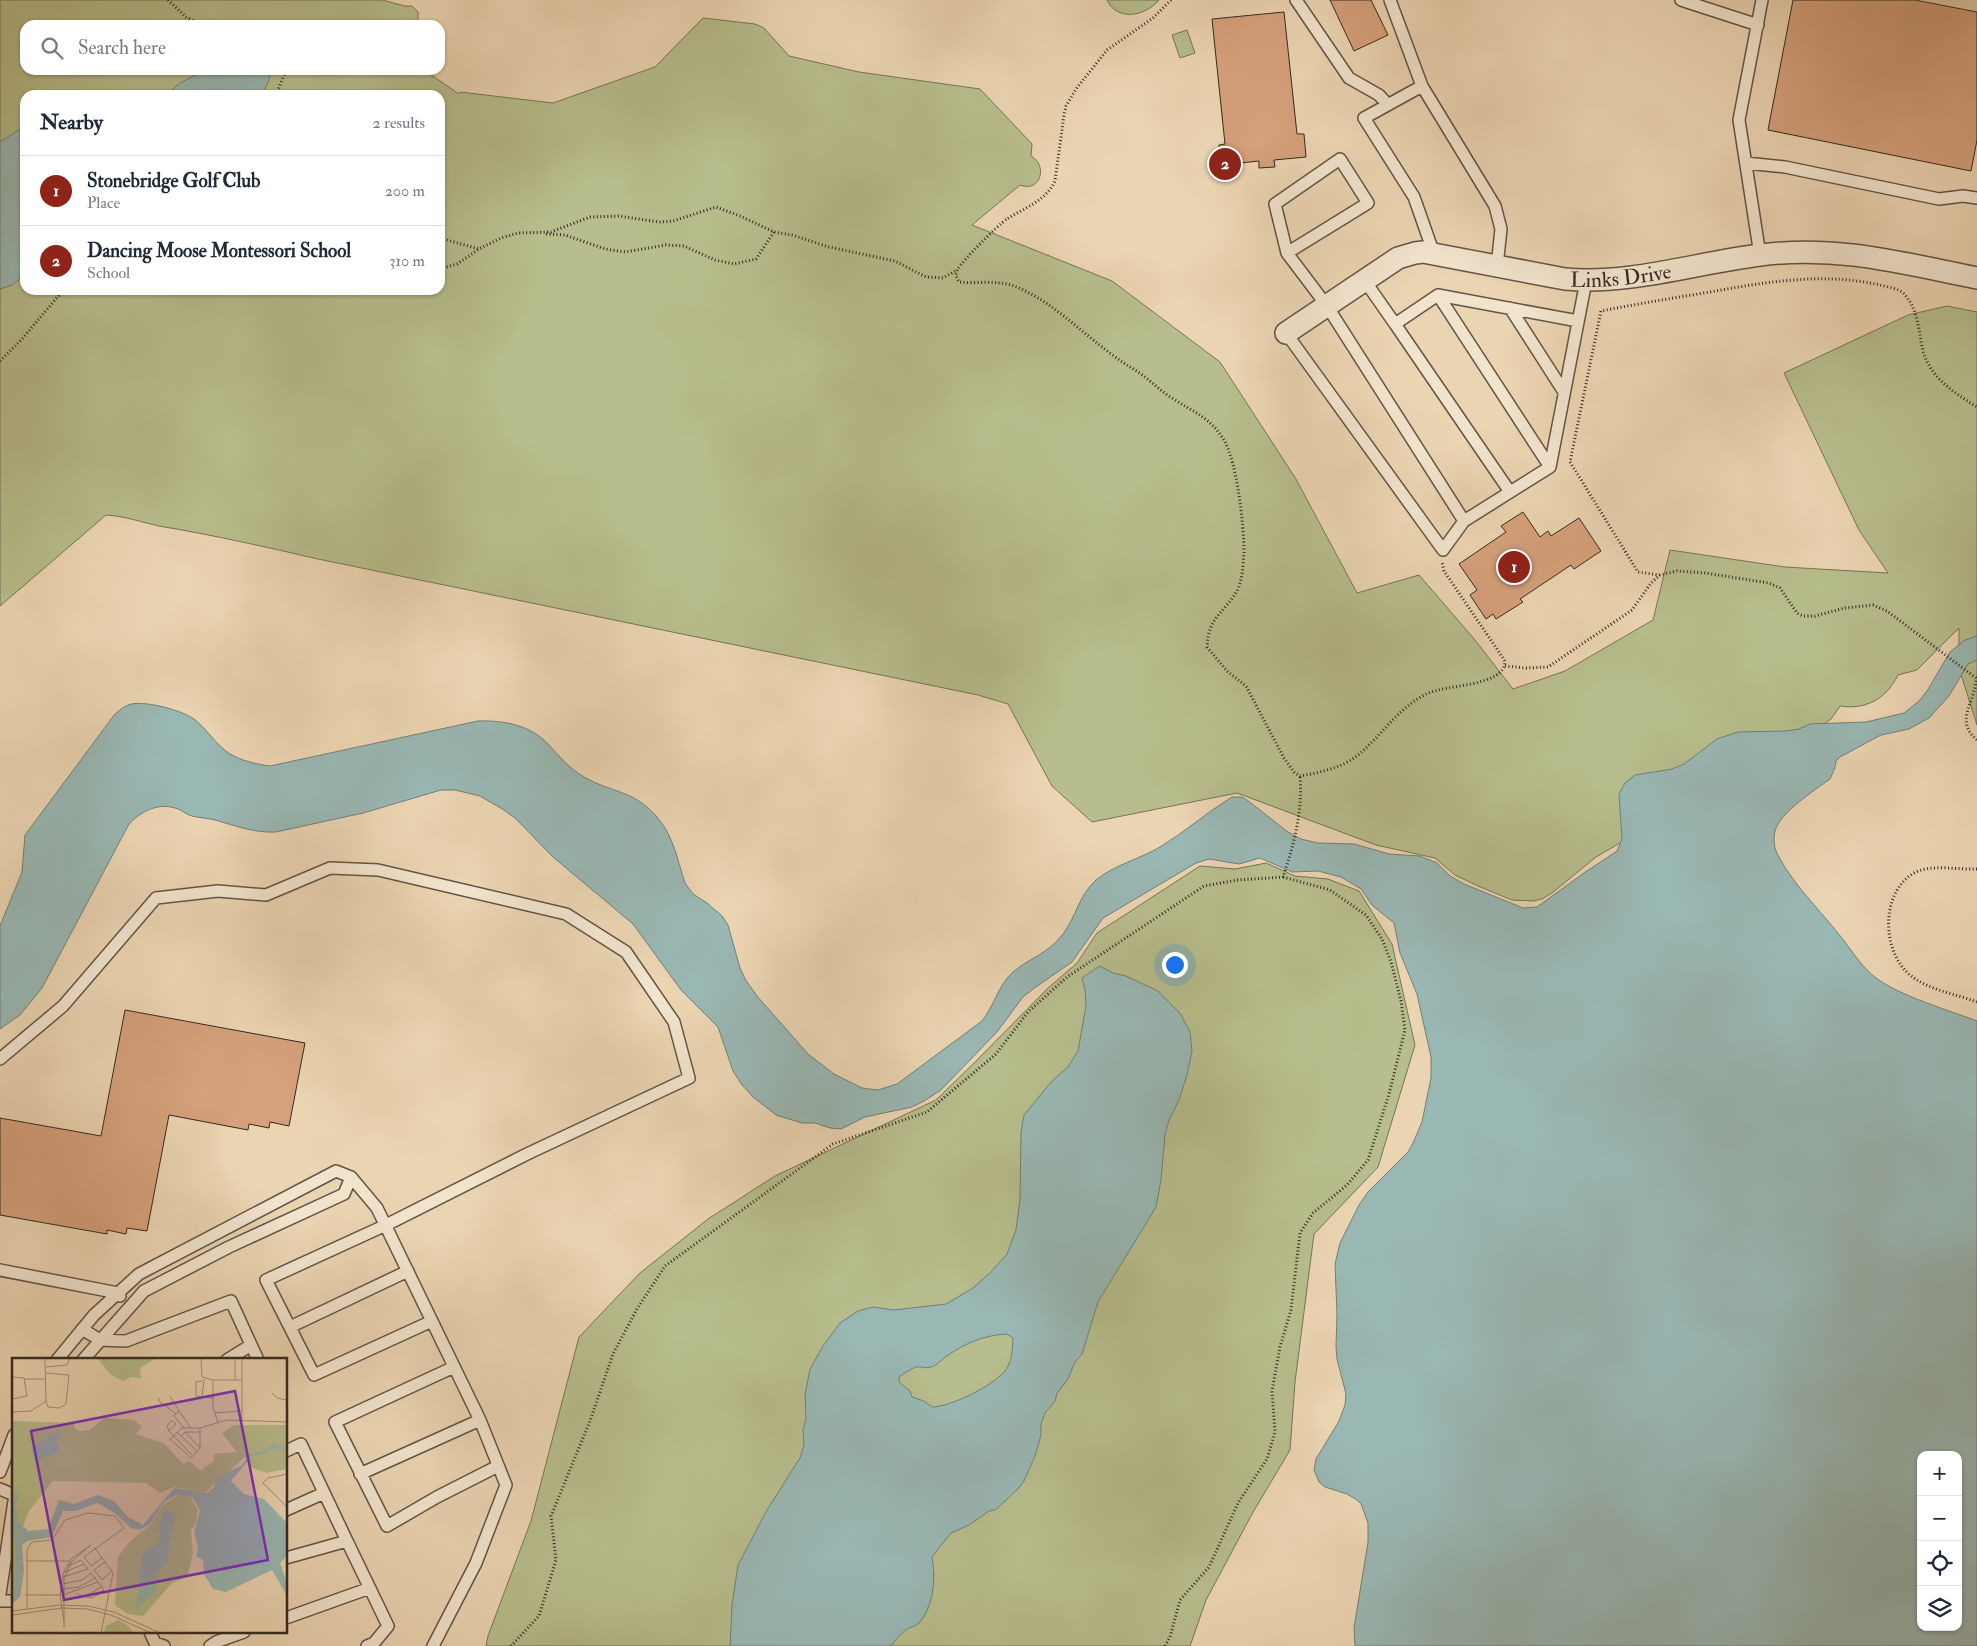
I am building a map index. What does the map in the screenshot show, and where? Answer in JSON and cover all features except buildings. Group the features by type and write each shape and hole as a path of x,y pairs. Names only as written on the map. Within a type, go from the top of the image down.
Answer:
{"street":[{"name":"Links Drive","path":"1286,332 1365,280 1414,252 1434,254 1565,279 1586,281 1760,255 1811,252 1835,252 1880,259 1977,278"}],"lane":[{"path":"1296,0 1349,78 1379,95 1388,105"},
{"path":"1390,0 1422,86 1495,206 1501,229 1497,266"},
{"path":"1681,0 1758,25"},
{"path":"1760,255 1739,120 1762,0"},
{"path":"1422,86 1364,118 1414,197 1434,254"},
{"path":"1287,253 1368,203 1340,159 1276,204 1287,253 1327,306 1464,521"},
{"path":"1746,163 1785,167 1939,199 1963,196 1977,198"},
{"path":"1365,280 1510,492"},
{"path":"1286,332 1443,550 1464,521 1550,467 1586,281"},
{"path":"1395,324 1438,295 1578,320"},
{"path":"1438,295 1550,467"},
{"path":"1510,308 1564,392"},
{"path":"0,1059 63,1006 156,898 218,891 266,895 330,868 378,870 566,914 626,952 674,1022 689,1078 527,1154 386,1225 266,1280 314,1375 432,1321"},
{"path":"59,1358 94,1315 139,1274 336,1171 351,1177 378,1208 480,1420 506,1485 476,1563 433,1646"},
{"path":"85,1358 144,1291 229,1246 344,1194 351,1177"},
{"path":"0,1270 118,1293 130,1306"},
{"path":"290,1328 408,1270"},
{"path":"82,1329 100,1340 126,1341 231,1301 257,1358"},
{"path":"230,1358 251,1345"},
{"path":"454,1368 335,1422 386,1526 498,1466"},
{"path":"360,1474 480,1420"},
{"path":"0,1472 12,1440"},
{"path":"288,1450 301,1444 388,1626 374,1644 367,1646"},
{"path":"0,1489 12,1493"},
{"path":"288,1509 324,1493"},
{"path":"0,1594 10,1546 12,1524"},
{"path":"288,1557 347,1540"},
{"path":"288,1617 370,1588"},
{"path":"151,1634 155,1643 164,1646"},
{"path":"210,1646 238,1634"}],"path":[{"path":"168,0 186,17 192,20"},
{"path":"445,268 457,264 479,249 501,238 518,233 551,232 590,217 619,216 666,221 716,207 774,232 792,235 829,247 896,261 926,278 943,278 957,269 1004,221 1044,197 1051,189 1055,181 1066,106 1076,89 1108,50 1153,18 1171,0"},
{"path":"278,90 284,75"},
{"path":"535,233 565,235 605,249 625,252 666,245 684,246 715,260 734,264 756,259 774,232"},
{"path":"445,239 479,249"},
{"path":"957,269 956,276 959,282 998,283 1019,288 1064,315 1115,358 1145,377 1171,398 1206,418 1224,441 1229,452 1240,500 1244,550 1242,576 1237,590 1213,622 1208,634 1207,647 1227,671 1246,686 1284,758 1294,772 1300,776 1340,765 1354,758 1407,707 1428,693 1488,680 1498,676 1505,666 1505,661 1444,571 1442,562 1443,550"},
{"path":"1977,407 1942,382 1930,369 1912,305 1903,292 1876,284 1823,278 1781,280 1601,311 1570,462 1638,572 1660,575 1678,572 1705,573 1769,583 1780,588 1797,613 1803,616 1815,616 1845,608 1873,605 1887,611 1976,678 1976,687 1966,710 1967,725 1977,740"},
{"path":"0,361 22,339 59,295"},
{"path":"1505,666 1526,668 1548,666 1632,610 1650,584 1660,575"},
{"path":"1284,876 1296,830 1302,795 1300,776"},
{"path":"1977,869 1927,869 1909,876 1898,889 1895,896 1888,923 1888,932 1892,950 1903,968 1910,975 1926,984 1977,1002"},
{"path":"511,1646 539,1616 556,1560 551,1516 590,1421 613,1354 636,1309 665,1266 833,1144 927,1112 996,1054 1028,1012 1067,977 1204,886 1238,880 1284,876 1330,890 1366,915 1382,939 1391,962 1401,1001 1405,1030 1389,1094 1368,1160 1347,1185 1313,1213 1300,1232 1291,1310 1280,1348 1272,1391 1275,1432 1267,1458 1238,1503 1210,1567 1180,1600 1170,1637 1165,1646"}],"green space":[{"path":"0,0 382,0 412,6 418,12 418,20 20,20 20,75 431,75 459,94 460,92 553,103 655,67 703,18 755,24 764,28 789,56 859,72 980,89 1032,144 1031,156 1036,160 1041,171 1037,182 1033,185 1020,185 972,225 1112,281 1220,362 1296,479 1357,593 1419,575 1475,640 1513,689 1565,671 1653,620 1670,550 1785,567 1888,573 1859,530 1784,373 1908,315 1947,306 1977,312 1977,725 1959,668 1959,628 1917,670 1898,675 1888,691 1874,701 1858,706 1840,706 1831,719 1824,724 1596,857 1542,899 1533,901 1512,900 1455,875 1435,858 1376,845 1237,793 1092,822 1052,786 1008,704 978,695 106,515 0,606"},
{"path":"1107,0 1159,0 1147,10 1139,13 1124,14 1118,12"},
{"path":"1187,30 1195,53 1180,58 1172,35"},
{"path":"1266,863 1295,876 1328,879 1359,891 1392,944 1415,1045 1378,1167 1314,1234 1295,1382 1290,1450 1252,1514 1206,1600 1190,1646 486,1646 488,1636 531,1521 579,1337 640,1273 708,1219 775,1176 936,1100 1048,988 1077,963 1097,933 1200,866 1235,869"}],"water":[{"path":"195,75 270,75 264,90 172,90 180,83"},
{"path":"20,129 20,279 12,285 0,289 0,142"},
{"path":"1977,636 1977,660 1968,664 1949,696 1929,718 1909,729 1881,735 1840,757 1836,761 1830,779 1798,802 1783,817 1775,831 1774,841 1777,854 1792,877 1870,973 1886,985 1911,997 1977,1021 1977,1646 1355,1646 1354,1628 1368,1542 1368,1523 1361,1504 1357,1500 1347,1494 1325,1487 1319,1482 1314,1470 1316,1459 1339,1421 1345,1405 1346,1394 1337,1359 1336,1347 1335,1264 1340,1243 1359,1205 1368,1192 1408,1152 1413,1143 1422,1122 1431,1078 1431,1057 1417,994 1400,953 1394,923 1372,905 1361,889 1341,877 1318,871 1292,872 1260,858 1239,864 1209,859 1196,863 1103,918 1072,962 1023,997 997,1032 941,1090 912,1107 865,1117 841,1129 815,1123 802,1123 776,1115 753,1097 733,1071 718,1027 681,990 633,924 553,857 515,818 480,796 455,790 441,790 363,813 276,832 238,827 190,815 178,809 165,806 145,811 129,824 42,988 20,1015 0,1029 0,926 22,872 25,835 115,714 131,704 155,705 188,716 199,723 230,754 249,762 270,766 478,721 497,721 516,725 533,732 579,774 631,797 648,808 657,817 671,840 685,883 693,894 722,916 728,925 740,968 757,996 808,1054 834,1074 862,1088 878,1090 897,1084 982,1021 1007,978 1018,968 1045,951 1063,934 1086,892 1096,880 1111,870 1160,847 1232,797 1242,797 1247,800 1288,832 1301,839 1318,843 1354,844 1389,854 1420,856 1437,863 1450,876 1464,884 1523,908 1537,907 1617,851 1622,839 1619,794 1625,783 1635,775 1672,769 1684,764 1717,739 1738,732 1786,731 1799,729 1810,724 1866,722 1904,713 1919,701 1927,691 1950,652 1965,640"},
{"path":"1100,966 1158,991 1180,1013 1190,1032 1192,1052 1179,1100 1169,1120 1165,1135 1161,1180 1156,1207 1098,1302 1082,1354 1075,1362 1068,1379 1057,1393 1055,1401 1045,1413 1035,1456 1024,1481 995,1510 989,1511 969,1525 951,1533 932,1557 934,1583 928,1609 918,1624 907,1629 891,1646 730,1646 732,1605 738,1565 767,1510 800,1458 804,1445 805,1395 810,1369 823,1346 840,1323 858,1311 873,1307 894,1310 946,1304 973,1288 1007,1254 1016,1230 1020,1200 1021,1132 1024,1115 1052,1081 1068,1067 1078,1051 1086,1006 1082,978","holes":["1007,1334 1013,1338 1010,1360 1002,1374 973,1394 961,1399 932,1407 924,1401 912,1397 910,1391 899,1382 899,1377 912,1369 933,1366 954,1351 976,1340"]}],"place":[{"name":"Dancing Moose Montessori School","path":"1225,164"},
{"name":"Stonebridge Golf Club","path":"1514,567"}]}
